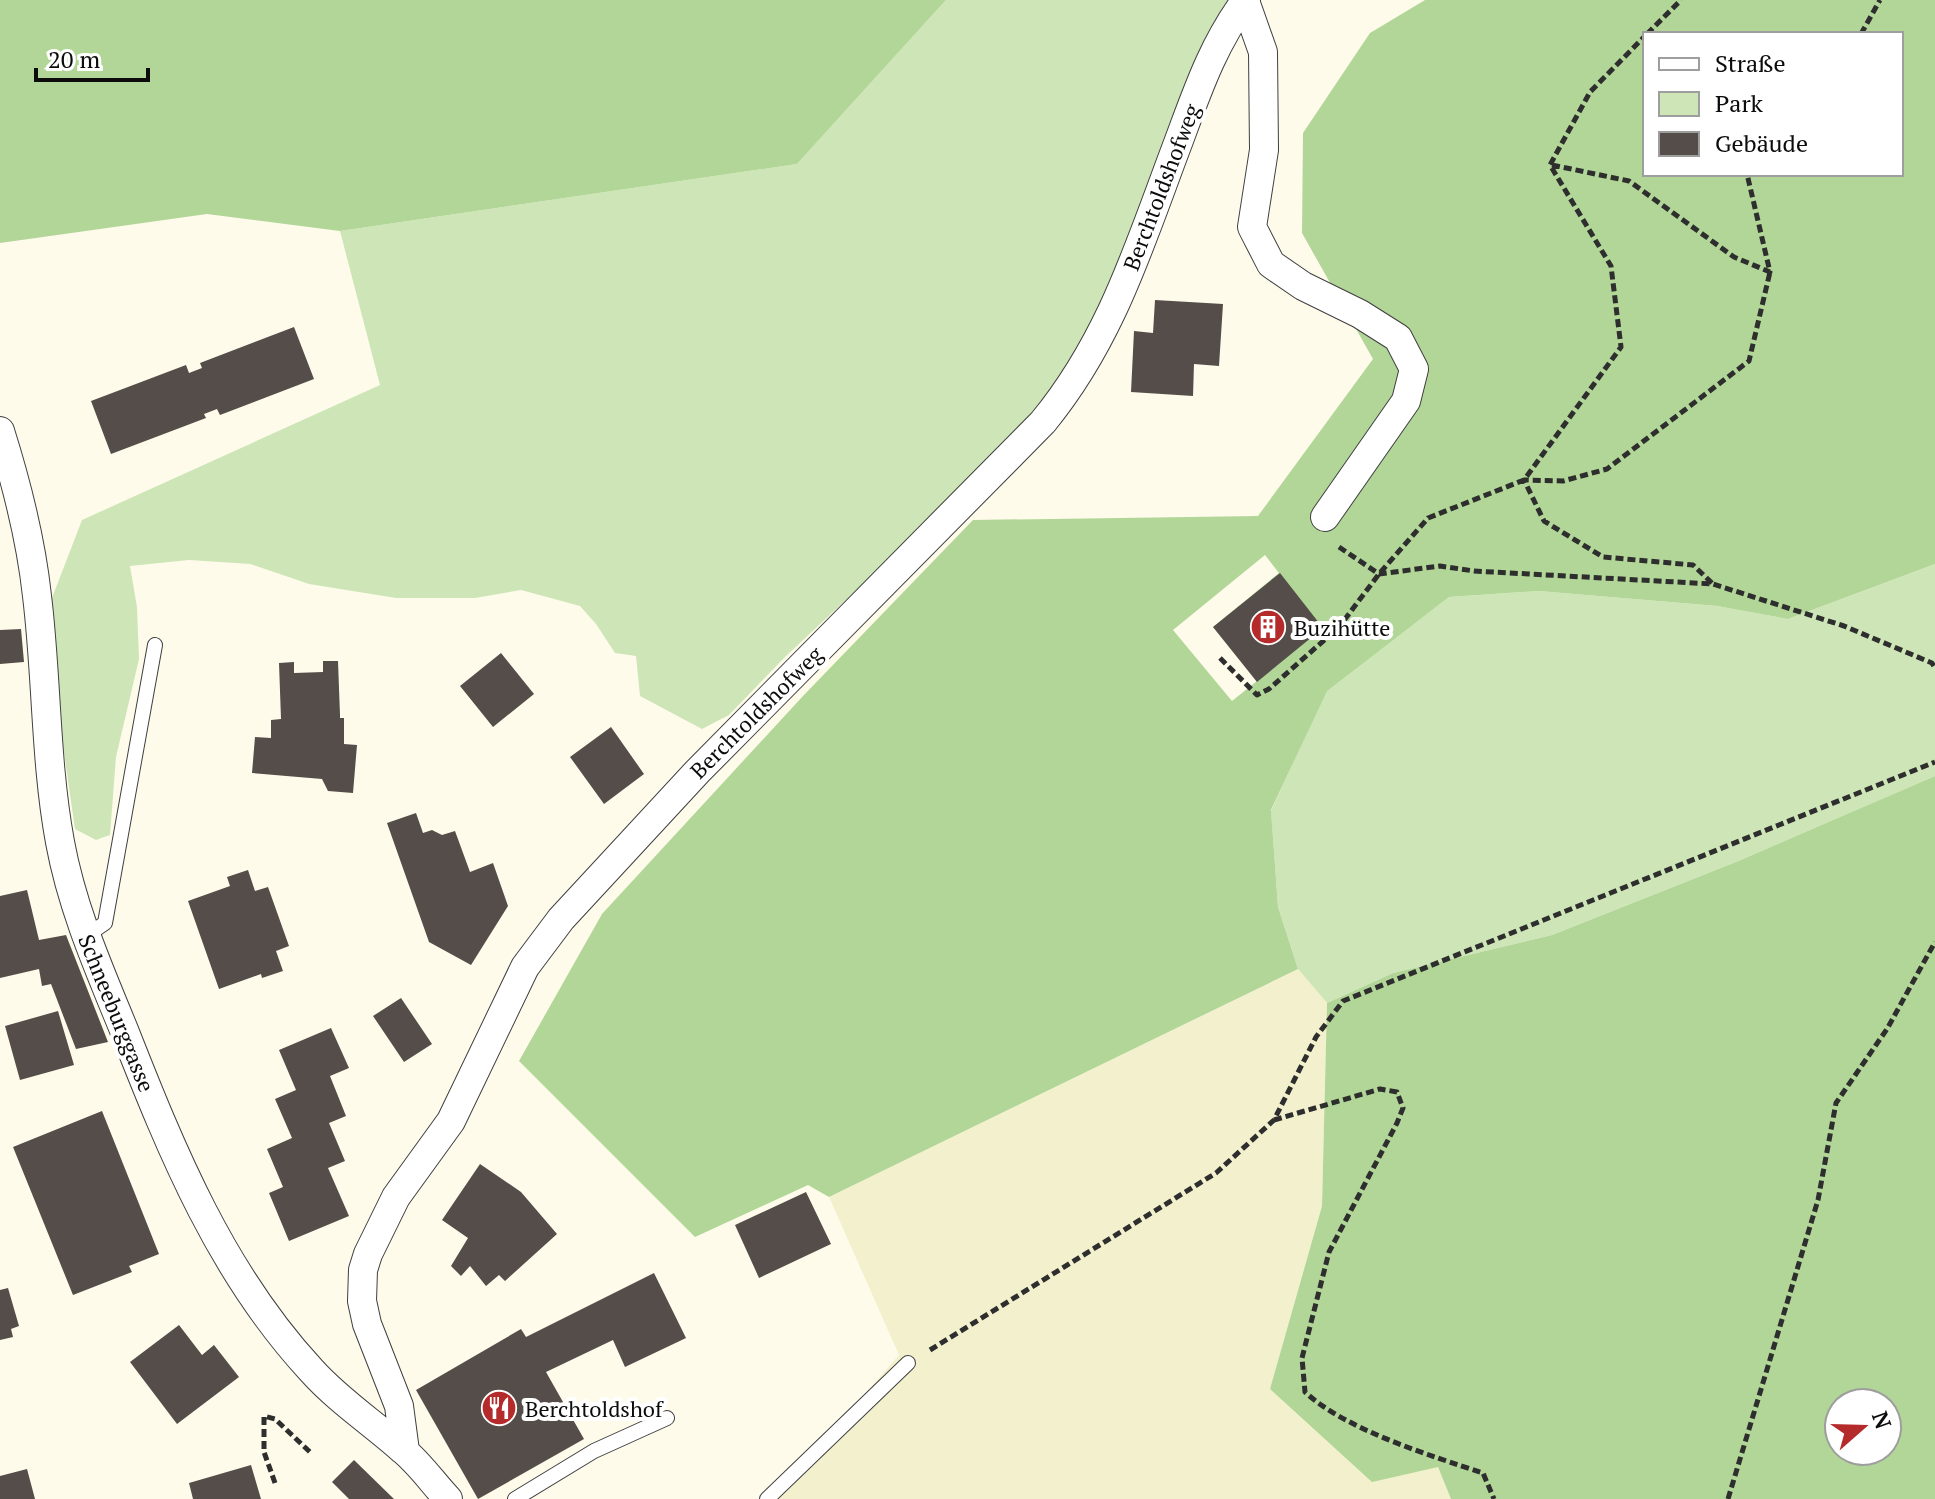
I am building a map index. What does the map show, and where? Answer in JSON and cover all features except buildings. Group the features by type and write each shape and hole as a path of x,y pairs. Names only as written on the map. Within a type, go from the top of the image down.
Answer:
{"street":[{"name":"Berchtoldshofweg","path":"1245,0 1263,52 1264,150 1252,227 1271,264 1303,286 1360,314 1398,338 1414,369 1406,401 1325,517"},
{"name":"Berchtoldshofweg","path":"405,1451 399,1406 367,1324 362,1301 363,1270 396,1197 451,1121 525,967 561,919 697,772 1043,422 1060,401 1088,361 1117,305 1212,52 1245,0"},
{"name":"Schneeburggasse","path":"0,431 32,556 60,841 86,936 166,1134 230,1265 263,1312 311,1371 338,1398 405,1451 448,1499"}],"lane":[{"path":"86,936 105,923 155,645"},
{"path":"767,1499 908,1363"},
{"path":"515,1499 594,1451 667,1418"}],"path":[{"path":"1649,32 1681,0"},
{"path":"1862,32 1880,0"},
{"path":"1550,165 1590,92 1643,38"},
{"path":"1550,165 1629,181 1734,257 1770,272"},
{"path":"1524,480 1621,347 1611,266 1550,165"},
{"path":"1220,658 1257,695 1269,689 1339,627 1379,574 1428,518 1524,480 1563,481 1607,469 1749,361 1770,272 1747,176"},
{"path":"1524,480 1544,521 1603,557 1693,565 1713,584"},
{"path":"1325,517 1337,545 1379,574 1440,566 1505,573 1713,584 1844,626 1932,663 1935,668"},
{"path":"908,1363 1216,1173 1274,1120 1316,1037 1343,1001 1935,762"},
{"path":"1728,1499 1818,1200 1836,1103 1887,1029 1935,942"},
{"path":"1274,1120 1380,1089 1397,1092 1403,1108 1397,1123 1329,1252 1302,1358 1305,1392 1323,1408 1408,1448 1483,1473 1494,1499"},
{"path":"275,1483 264,1452 264,1416 275,1419 311,1453"}],"shaded area":[{"path":"1298,969 1327,1003 1322,1206 1270,1389 1438,1467 1451,1499 773,1499 899,1355 829,1197"}],"green space":[{"path":"0,0 946,0 797,164 340,231 207,214 0,243"},
{"path":"946,0 1231,0 1208,34 1090,334 1067,377 964,489 785,657 729,715 702,729 640,696 636,656 615,653 580,606 521,590 475,598 396,598 309,584 250,564 189,560 130,566 137,607 139,659 116,757 110,835 96,840 75,829 53,676 50,603 82,520 380,385 340,231 797,164"},
{"path":"1425,0 1935,0 1935,564 1788,619 1717,606 1539,591 1449,597 1327,691 1271,810 1278,907 1298,969 829,1197 808,1185 695,1237 519,1061 602,914 803,696 973,520 1258,516 1373,359 1302,233 1303,133 1370,33","holes":["1265,555 1279,573 1213,627 1257,681 1232,701 1173,630"]},
{"path":"1935,564 1935,776 1736,862 1552,935 1393,973 1327,1003 1298,969 1278,907 1271,811 1326,691 1449,597 1539,591 1717,606 1788,619"},
{"path":"1935,776 1935,1499 1451,1499 1438,1467 1372,1482 1270,1389 1322,1206 1327,1003 1393,973 1552,935 1736,862"}],"place":[{"name":"Buzihütte","path":"1268,627"},
{"name":"Berchtoldshof","path":"499,1408"}]}
